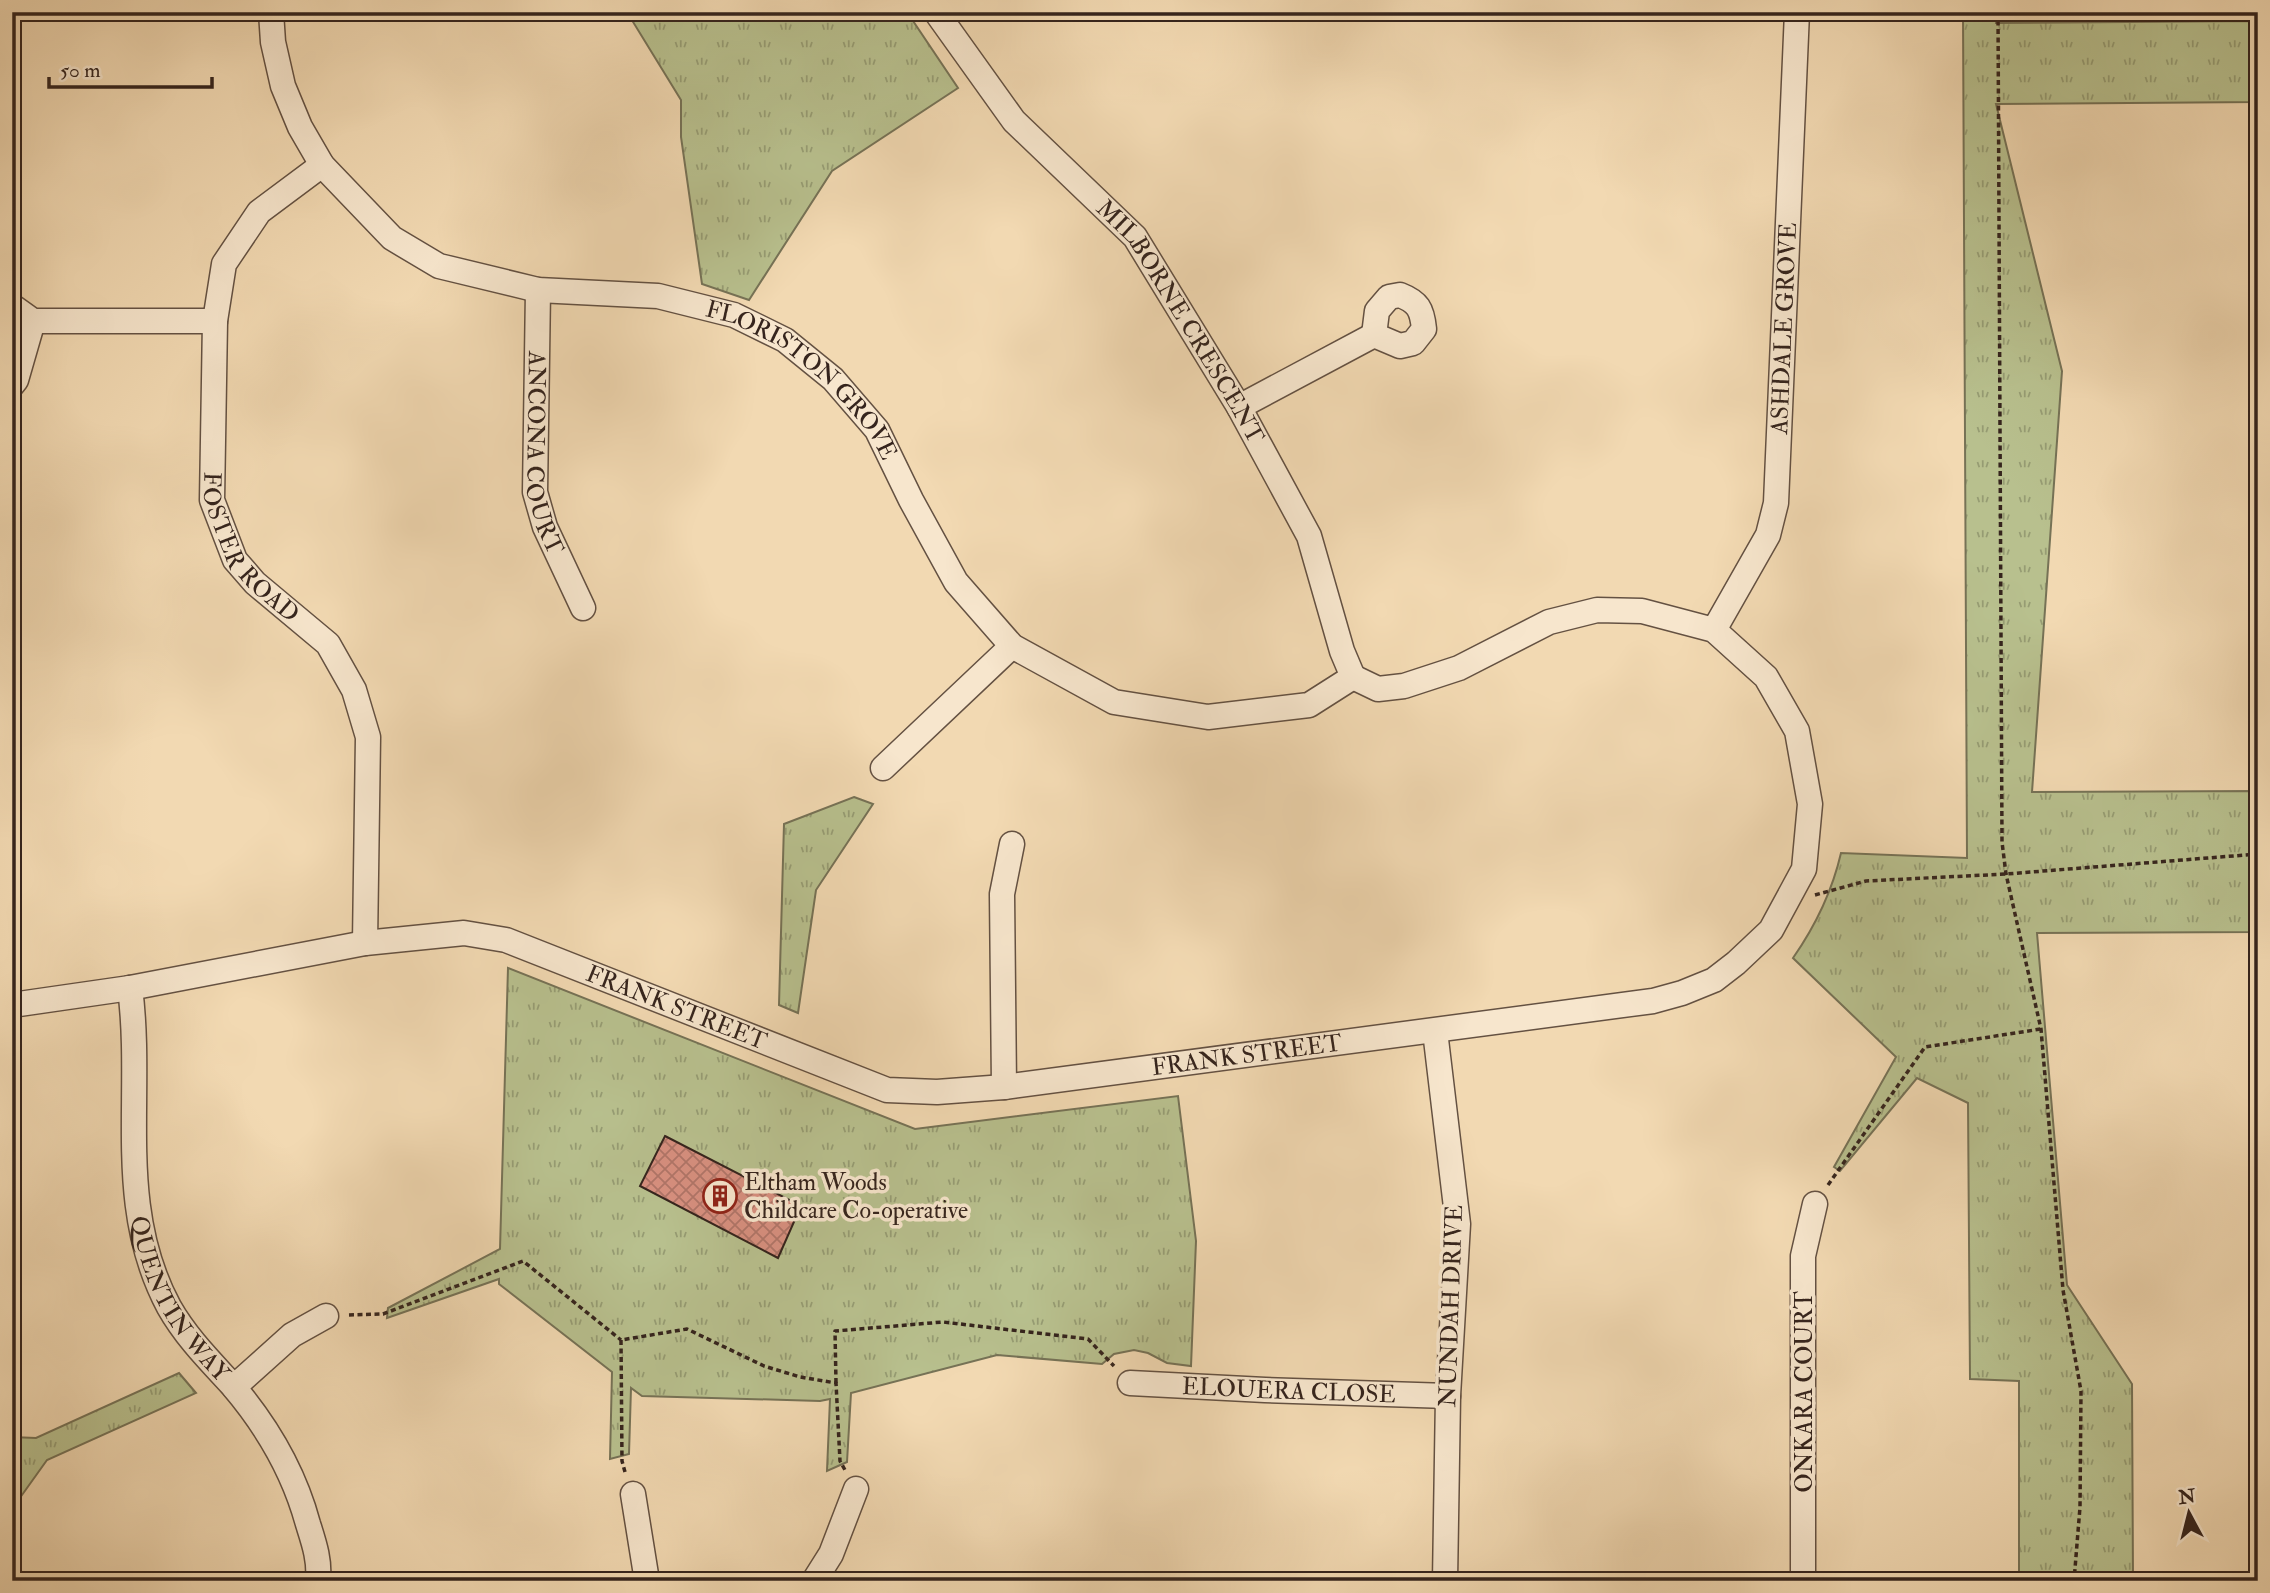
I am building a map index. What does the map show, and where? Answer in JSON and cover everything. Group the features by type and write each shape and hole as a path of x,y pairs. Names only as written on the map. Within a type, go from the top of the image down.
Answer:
{"street":[{"name":"FLORISTON GROVE","path":"271,12 273,42 283,86 300,127 322,165 392,238 439,266 538,290 658,296 734,315 785,340 833,379 877,430 911,500 956,582 1012,646 1114,702 1208,717 1309,705 1353,677"},
{"name":"MILBORNE CRESCENT","path":"936,12 1014,121 1135,237 1239,407 1310,536 1342,651 1353,677"},
{"name":"ASHDALE GROVE","path":"1714,631 1768,536 1776,503 1797,12"},
{"name":"FOSTER ROAD","path":"322,165 259,212 224,264 215,321 212,500 235,560 255,583 328,644 354,690 368,737 365,943"},
{"name":"ANCONA COURT","path":"538,290 535,492 545,527 583,608"},
{"path":"12,306 33,321 215,321"},
{"path":"12,385 16,380 33,321"},
{"path":"1239,407 1374,335"},
{"name":"FRANK STREET","path":"12,1005 130,988 365,943 464,933 506,940 887,1090 937,1092 1004,1087 1653,1001 1682,993 1714,979 1736,963 1772,930 1804,869 1810,804 1797,731 1766,677 1714,631 1642,611 1597,610 1549,622 1459,668 1405,686 1378,690 1353,677"},
{"path":"883,768 1012,646"},
{"path":"1004,1087 1002,894 1012,844"},
{"name":"QUENTIN WAY","path":"130,988 135,1023 134,1181 142,1240 169,1306 192,1342 233,1387 273,1439 300,1494 320,1564 318,1581"},
{"name":"NUNDAH DRIVE","path":"1435,1031 1458,1224 1448,1396 1445,1581"},
{"name":"ONKARA COURT","path":"1803,1581 1803,1256 1815,1204"},
{"path":"233,1387 292,1335 326,1316"},
{"name":"ELOUERA CLOSE","path":"1130,1383 1448,1396"},
{"path":"814,1581 831,1554 856,1489"},
{"path":"633,1494 647,1581"}],"path":[{"path":"1998,12 2002,842 2006,874 2041,1029 2063,1290 2081,1391 2080,1507 2074,1581"},
{"path":"1786,903 1866,881 2006,874 2258,854"},
{"path":"1815,1204 1925,1047 2041,1029"},
{"path":"326,1316 383,1314 523,1261 621,1340 687,1329 764,1366 800,1377 836,1383"},
{"path":"856,1489 840,1461 835,1331 943,1322 1088,1339 1130,1383"},
{"path":"621,1340 622,1461 633,1494"}],"green space":[{"path":"632,12 907,12 958,88 832,171 749,300 702,284 681,137 681,100 630,17"},
{"path":"1963,12 1997,12 1996,23 2258,21 2258,102 1996,104 2062,371 2032,792 2258,791 2258,932 2037,933 2067,1285 2132,1384 2133,1581 2019,1581 2019,1381 1970,1379 1968,1103 1917,1078 1840,1171 1834,1167 1896,1057 1793,958 1822,908 1841,853 1967,858"},
{"path":"854,797 873,804 816,890 798,1013 779,1005 784,824"},
{"path":"508,968 915,1129 1178,1096 1196,1241 1191,1366 1167,1363 1148,1353 1134,1350 1114,1354 1102,1364 997,1355 851,1393 847,1462 827,1471 830,1399 820,1401 642,1396 631,1388 629,1454 610,1459 612,1372 499,1284 499,1279 387,1318 388,1308 500,1249"},
{"path":"179,1373 196,1393 47,1460 12,1509 12,1437 36,1438"}],"building":[{"name":"Eltham Woods Childcare Co-operative","path":"665,1136 801,1206 778,1258 640,1186"}],"place":[{"name":"Eltham Woods Childcare Co-operative","path":"720,1196"}]}
